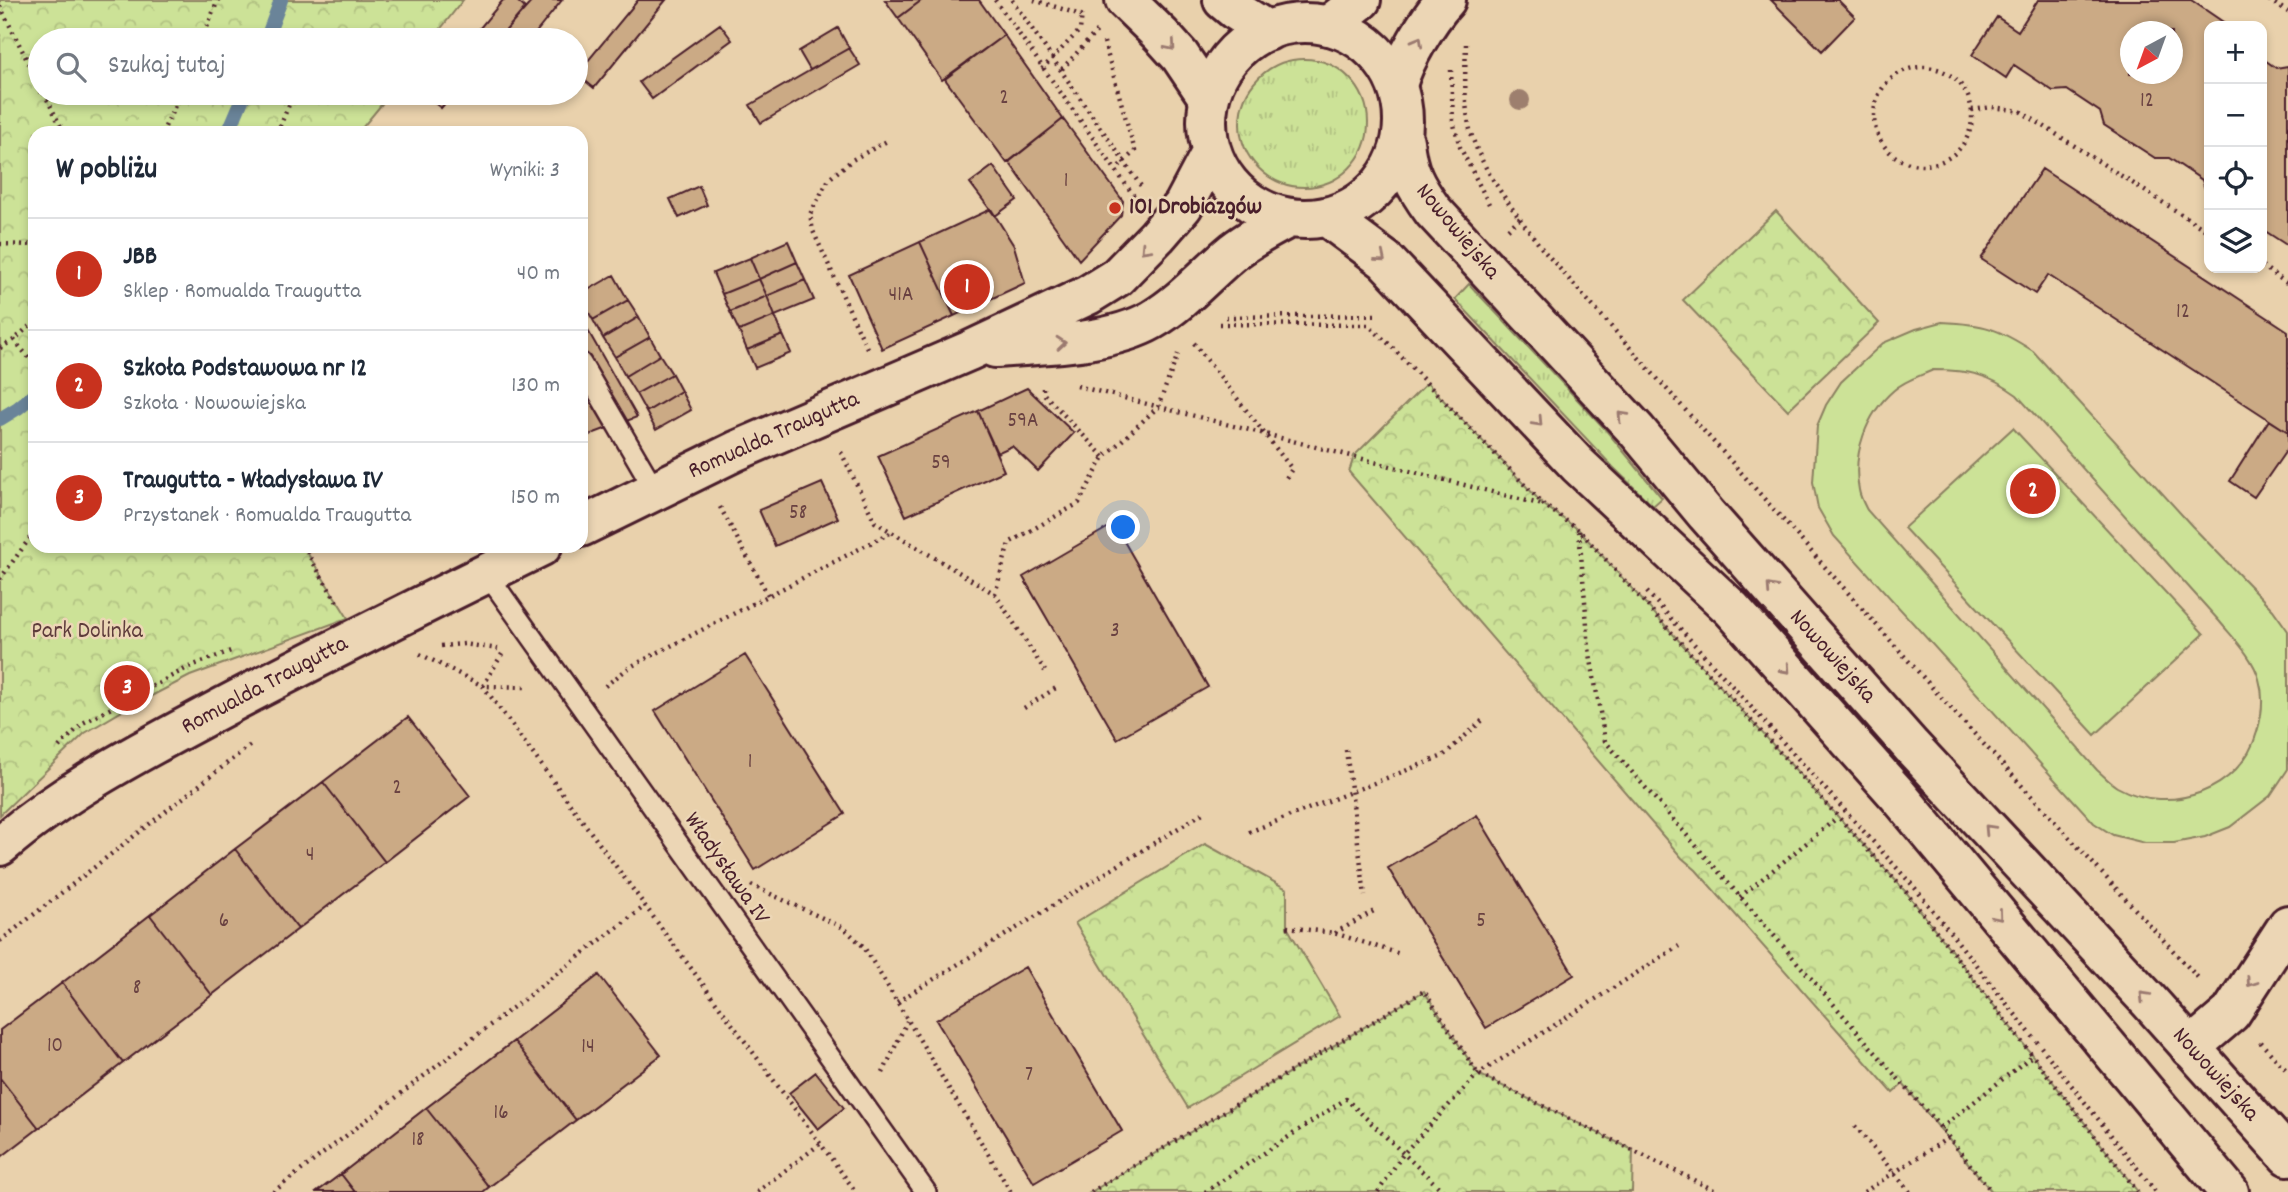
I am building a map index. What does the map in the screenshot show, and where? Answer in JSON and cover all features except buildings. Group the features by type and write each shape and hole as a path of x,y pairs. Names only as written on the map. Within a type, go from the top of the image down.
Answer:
{"street":[{"path":"1125,0 1180,56 1209,99"},
{"path":"1223,0 1268,31"},
{"path":"1328,26 1361,0"},
{"path":"1397,85 1401,71 1441,5"},
{"path":"1314,23 1347,32 1369,47 1391,73 1404,102 1404,141 1391,170 1366,197 1327,217 1289,219 1247,201 1225,178 1211,153 1207,138 1209,99 1215,80 1232,56 1252,38 1268,31 1284,25 1314,23"},
{"name":"Nowowiejska","path":"1404,141 1410,176 1433,211 1637,431 1706,514 1911,746 2149,1001 2288,1156"},
{"name":"Romualda Traugutta","path":"588,524 697,469 969,351 1088,295 1117,277 1152,242 1183,206 1211,153"},
{"name":"Nowowiejska","path":"1327,217 1385,260 1578,465 1732,609 1897,794 2229,1192"},
{"name":"Romualda Traugutta","path":"969,351 1081,341 1119,332 1151,320 1236,250 1289,219"},
{"name":"Romualda Traugutta","path":"0,846 53,804 106,770 234,701 528,553"},
{"path":"2190,1048 2231,1013 2288,925"}],"lane":[{"path":"588,375 655,490"},
{"name":"Władysława IV","path":"487,574 926,1192"}],"path":[{"path":"207,28 218,0"},
{"path":"995,0 1134,197"},
{"path":"1012,0 1143,185 1146,201 1139,227 1152,242"},
{"path":"1034,0 1081,15 1104,41 1135,151 1116,169"},
{"path":"2269,0 2288,12"},
{"path":"1441,5 1455,27 1451,58 1453,121 1460,148 1490,206"},
{"path":"0,6 28,62"},
{"path":"1042,69 1080,30 1081,15 1088,8"},
{"path":"1466,36 1465,97 1469,127 1476,148 1495,181 1543,250 1946,703 2288,1072"},
{"path":"1913,68 1945,72 1958,82 1968,95 1972,110 1972,126 1966,141 1956,153 1943,162 1928,165 1912,164 1897,158 1885,146 1877,132 1874,116 1877,99 1885,85 1898,74 1913,68"},
{"path":"50,105 60,126"},
{"path":"165,126 175,105"},
{"path":"280,126 289,105"},
{"path":"1972,110 1992,107 2020,111 2204,229"},
{"path":"884,387 813,231 810,214 830,179 852,160 889,140"},
{"path":"1503,220 1516,236"},
{"path":"0,244 28,245"},
{"path":"2267,270 2288,284"},
{"path":"1183,296 1227,317 1380,315"},
{"path":"1183,296 1200,332 1221,323 1368,325 1544,505 1578,530 1906,892 2138,1192"},
{"path":"0,348 28,327"},
{"path":"1186,344 1191,339 1293,469 1284,481"},
{"path":"14,340 28,356"},
{"path":"995,594 1009,543 1079,503 1104,457 1158,407 1180,348"},
{"path":"1042,378 1043,393 1104,457"},
{"path":"1065,383 1544,505"},
{"path":"841,450 875,522 995,594 1045,671"},
{"path":"697,469 768,596"},
{"path":"1578,530 1589,648 1605,741 1941,1128 1992,1192"},
{"path":"596,692 630,667 892,532"},
{"path":"0,579 28,541"},
{"path":"1642,587 1915,888 2156,1192"},
{"path":"411,649 483,686 856,1192"},
{"path":"483,686 504,650"},
{"path":"1024,708 1055,688"},
{"path":"1249,832 1443,756 1485,718"},
{"path":"0,942 255,741"},
{"path":"1346,750 1365,896"},
{"path":"897,1002 1206,811"},
{"path":"1740,897 1838,818"},
{"path":"739,880 844,928 864,947 1011,1192"},
{"path":"272,1192 645,906"},
{"path":"1334,933 1374,911"},
{"path":"1287,927 1334,933 1400,954"},
{"path":"1378,1192 1403,1153 1478,1074 1678,946"},
{"path":"1091,1192 1424,991 1478,1074 1718,1192"},
{"path":"867,1109 908,1020"},
{"path":"1941,1128 2033,1055"},
{"path":"1205,1192 1346,1099 1444,1192"},
{"path":"1855,1126 1910,1192"},
{"path":"1864,1192 1948,1138"},
{"path":"757,1192 820,1144"}],"green space":[{"name":"Park Dolinka","path":"0,0 463,0 441,28 28,28 28,105 381,105 364,126 28,126 28,553 307,553 348,618 190,676 124,710 85,733 0,815"},
{"path":"1304,59 1329,64 1349,78 1363,98 1368,123 1363,148 1349,168 1329,182 1304,187 1279,182 1259,168 1245,148 1240,123 1245,98 1259,78 1279,64"},
{"path":"1776,211 1879,323 1788,410 1683,300"},
{"path":"1469,284 1605,429 1662,498 1653,506 1455,299"},
{"path":"1942,322 1980,326 2000,332 2033,351 2192,526 2273,610 2288,631 2288,769 2270,796 2230,827 2205,837 2174,843 2145,843 2113,835 2094,823 1834,536 1818,508 1813,482 1817,426 1826,405 1841,382 1883,343 1916,329","holes":["1933,370 1968,372 1987,378 2017,395 2248,656 2262,692 2259,726 2249,752 2236,770 2219,783 2180,798 2159,799 2137,795 2117,787 2097,770 1867,510 1857,476 1860,449 1869,423 1884,400 1898,387"]},
{"path":"1427,383 1544,505 1579,530 1906,892 2138,1192 1992,1192 1903,1084 1893,1093 1696,870 1682,858 1349,472 1354,456"},
{"path":"2013,428 2204,634 2095,735 1904,528"},
{"path":"1205,844 1287,889 1287,927 1340,1016 1188,1108 1075,923"},
{"path":"1424,991 1478,1074 1633,1150 1632,1192 1091,1192"}],"waterway":[{"path":"270,28 281,0"},
{"path":"231,126 240,105"},
{"path":"0,419 28,400"}],"place":[{"name":"101 Drobiazgów","path":"1115,208"},
{"name":"JBB","path":"967,287"},
{"name":"Szkoła Podstawowa nr 12","path":"2033,491"},
{"name":"Traugutta - Władysława IV","path":"127,688"}]}
